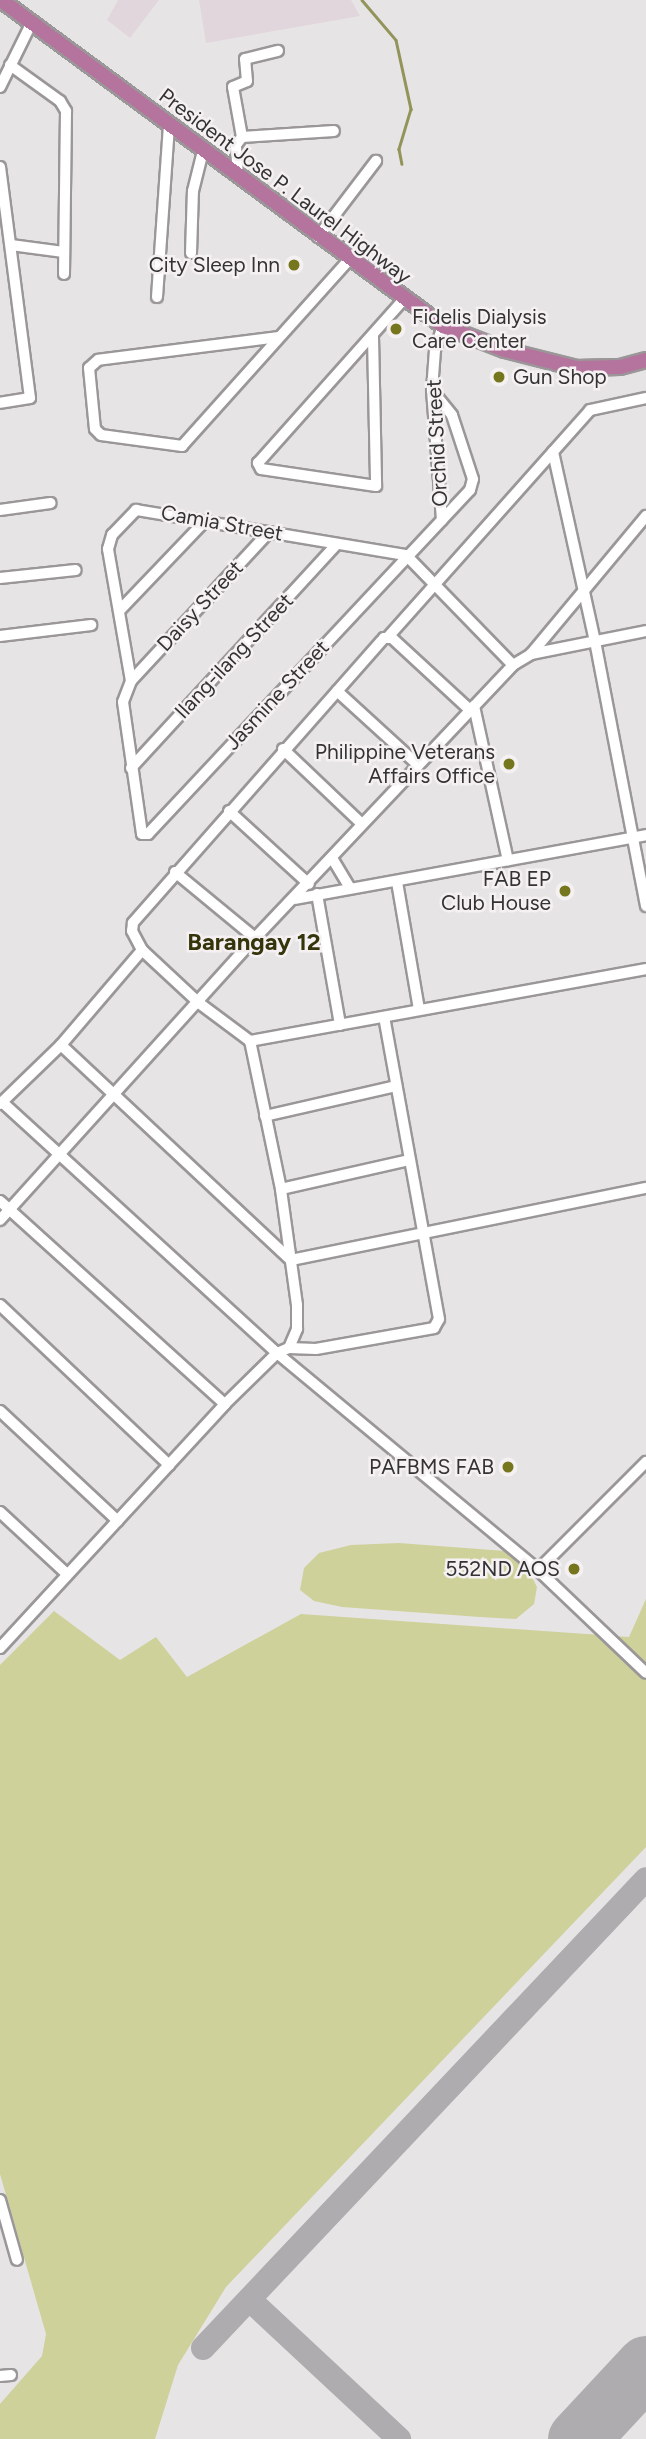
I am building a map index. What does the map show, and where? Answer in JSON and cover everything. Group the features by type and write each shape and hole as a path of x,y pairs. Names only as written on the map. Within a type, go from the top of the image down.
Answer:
{"highway":[{"name":"President Jose P. Laurel Highway","path":"1,0 443,327 505,350 576,368 620,367 646,360"}],"street":[{"path":"0,86 32,22"},
{"path":"238,176 236,145 242,137 233,87 247,81 245,59 278,51"},
{"path":"10,65 60,101 66,111 64,274"},
{"path":"157,297 169,126"},
{"path":"242,137 334,131"},
{"path":"191,253 193,191 203,151"},
{"path":"318,237 376,161"},
{"path":"0,167 30,398 0,403"},
{"path":"11,245 64,252"},
{"path":"279,337 98,359 89,368 95,429 101,435 182,446 349,260"},
{"path":"373,337 376,486 261,469 258,463 373,337 403,300"},
{"name":"Orchid Street","path":"442,520 432,390 435,350 443,327"},
{"name":"Jasmine Street","path":"131,768 139,831 148,834 406,555 470,490 473,479 452,415 432,390"},
{"path":"289,1348 297,1329 291,1259 281,1189 250,1041 199,1003 142,950 132,931 133,923 283,749 388,637 434,582 590,410 646,398"},
{"path":"552,452 595,641 646,906"},
{"path":"0,510 51,503"},
{"name":"Camia Street","path":"131,681 108,549 113,535 128,517 149,509 406,555"},
{"path":"0,1220 116,1097 255,938 295,899 362,824 513,665 531,654 646,516"},
{"path":"119,611 205,521"},
{"name":"Daisy Street","path":"131,681 269,532"},
{"name":"Ilang-ilang Street","path":"131,768 337,544"},
{"path":"406,555 513,665"},
{"path":"0,578 76,570"},
{"path":"0,636 91,625"},
{"path":"531,654 646,631"},
{"path":"388,637 472,708 508,860"},
{"path":"131,681 123,702 131,768"},
{"path":"337,691 418,765"},
{"path":"283,749 362,824"},
{"path":"229,811 309,884"},
{"path":"295,899 646,835"},
{"path":"332,858 350,888"},
{"path":"176,872 255,938"},
{"path":"397,881 419,1009"},
{"path":"317,894 340,1025"},
{"path":"142,950 61,1045 1,1103 62,1155 277,1353 538,1570 646,1672"},
{"path":"250,1041 646,969"},
{"path":"0,1648 226,1404 277,1353 289,1348 316,1349 434,1328 440,1309 423,1233 384,1017"},
{"path":"61,1045 291,1259"},
{"path":"265,1116 396,1086"},
{"path":"281,1189 410,1160"},
{"path":"291,1259 646,1188"},
{"path":"0,1201 226,1404"},
{"path":"0,1305 169,1465"},
{"path":"0,1411 118,1521"},
{"path":"538,1570 646,1462"},
{"path":"0,1511 67,1574"},
{"path":"0,2200 17,2260"}],"shaded area":[{"path":"118,0 159,0 130,38 107,20"},
{"path":"199,0 351,0 360,16 206,43"}],"green space":[{"path":"399,1543 505,1551 525,1563 537,1587 534,1604 516,1619 480,1617 342,1607 314,1601 300,1590 304,1568 319,1553 351,1545"},
{"path":"646,1599 646,1847 226,2287 178,2365 155,2439 0,2439 0,2404 42,2356 46,2334 0,2174 0,1665 54,1611 120,1660 156,1637 187,1677 301,1614 629,1637"}],"waterway":[{"path":"362,0 396,40 411,109 399,149 402,164"}],"taxiway":[{"path":"203,2348 646,1879"},
{"path":"250,2300 399,2439"}],"runway":[{"path":"578,2439 646,2366"}],"place":[{"name":"City Sleep Inn","path":"294,265"},
{"name":"Fidelis Dialysis Care Center","path":"396,329"},
{"name":"Gun Shop","path":"499,377"},
{"name":"Philippine Veterans Affairs Office","path":"509,764"},
{"name":"FAB EP Club House","path":"565,891"},
{"name":"PAFBMS FAB","path":"508,1467"},
{"name":"552ND AOS","path":"574,1569"}],"district":[{"name":"Barangay 12","path":"254,942"}]}
